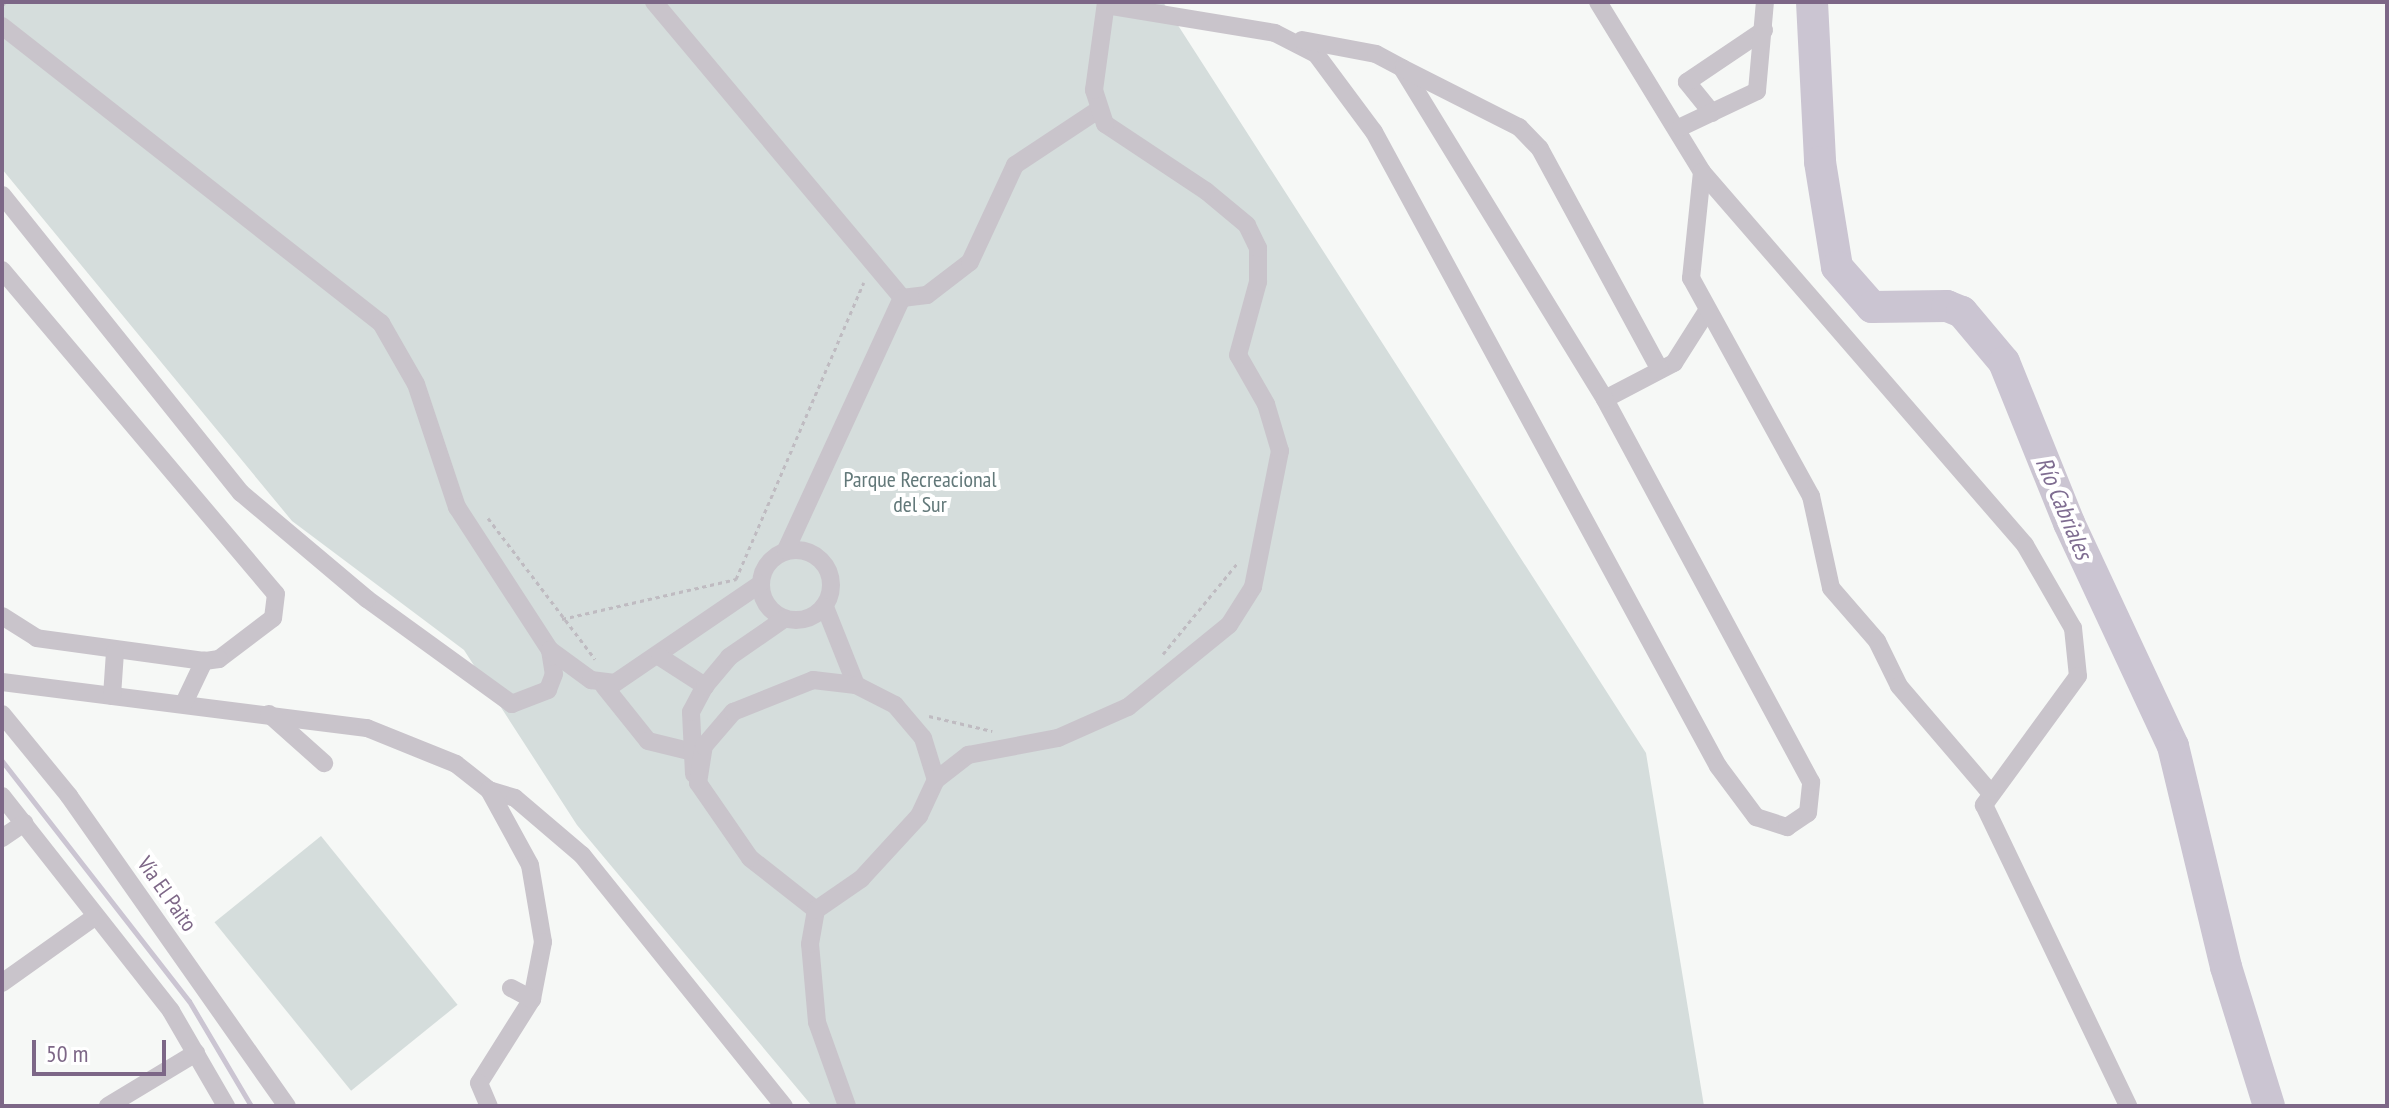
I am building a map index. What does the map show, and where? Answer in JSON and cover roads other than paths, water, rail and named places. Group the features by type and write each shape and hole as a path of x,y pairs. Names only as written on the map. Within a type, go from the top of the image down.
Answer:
{"street":[{"path":"654,2 902,298"},
{"path":"1598,2 1681,127 1702,172 2025,545 2073,628 2078,676 1989,791 1984,805 2128,1106"},
{"path":"1681,127 1757,91 1765,2"},
{"path":"847,1106 817,1022 810,944 816,910 861,879 919,816 936,780 968,755 1058,738 1128,707 1229,625 1253,587 1280,451 1266,404 1238,355 1258,282 1258,248 1247,225 1105,124 1098,110 1106,3 1376,54 1519,127 1540,149 1660,370"},
{"path":"2,26 381,323 416,384 457,507 550,650 554,674 548,690 512,704 367,599 241,493 2,195"},
{"path":"1712,113 1687,82 1764,30"},
{"path":"1296,39 1335,77 1374,132 1718,766 1756,817 1787,827 1808,813 1811,782 1605,399 1402,68"},
{"path":"902,298 927,295 970,262 1015,165 1098,110"},
{"path":"1702,172 1688,255 1707,311 1811,496 1831,588 1877,641 1899,686 1989,791"},
{"path":"2,270 276,594 273,618 219,659 204,661 115,652 37,638 2,616"},
{"path":"786,550 808,551 826,564 833,586 825,607 806,620 784,619 766,606 760,584 767,563 786,550 902,298"},
{"path":"1605,399 1660,370 1683,351 1707,311"},
{"path":"610,684 660,657 760,584"},
{"path":"825,607 856,685"},
{"path":"784,619 729,657 705,686 691,712 689,751 698,783 750,858 816,910"},
{"path":"550,650 610,684 648,741 689,751"},
{"path":"112,696 115,652"},
{"path":"660,657 705,686"},
{"path":"184,703 204,661"},
{"path":"698,783 704,746 733,712 813,680 856,685 895,705 923,738 936,780"},
{"path":"2,682 269,714 409,741 489,790 515,798 582,855 784,1106"},
{"name":"Vía El Paito","path":"2,714 69,796 287,1106"},
{"path":"269,714 324,763"},
{"path":"489,790 512,820 542,908 532,999 483,1072 480,1095 489,1106"},
{"path":"2,796 196,1053 226,1106"},
{"path":"2,838 24,823"},
{"path":"2,983 93,918"},
{"path":"511,988 532,999"},
{"path":"112,1105 196,1053"}],"waterway":[{"name":"Río Cabriales","path":"1812,2 1820,162 1837,267 1872,307 1947,306 1962,312 2004,362 2069,523 2173,746 2226,967 2269,1106"},
{"path":"2,761 189,1001 251,1106"}],"park label":[{"name":"Parque Recreacional del Sur","path":"920,492"}]}
